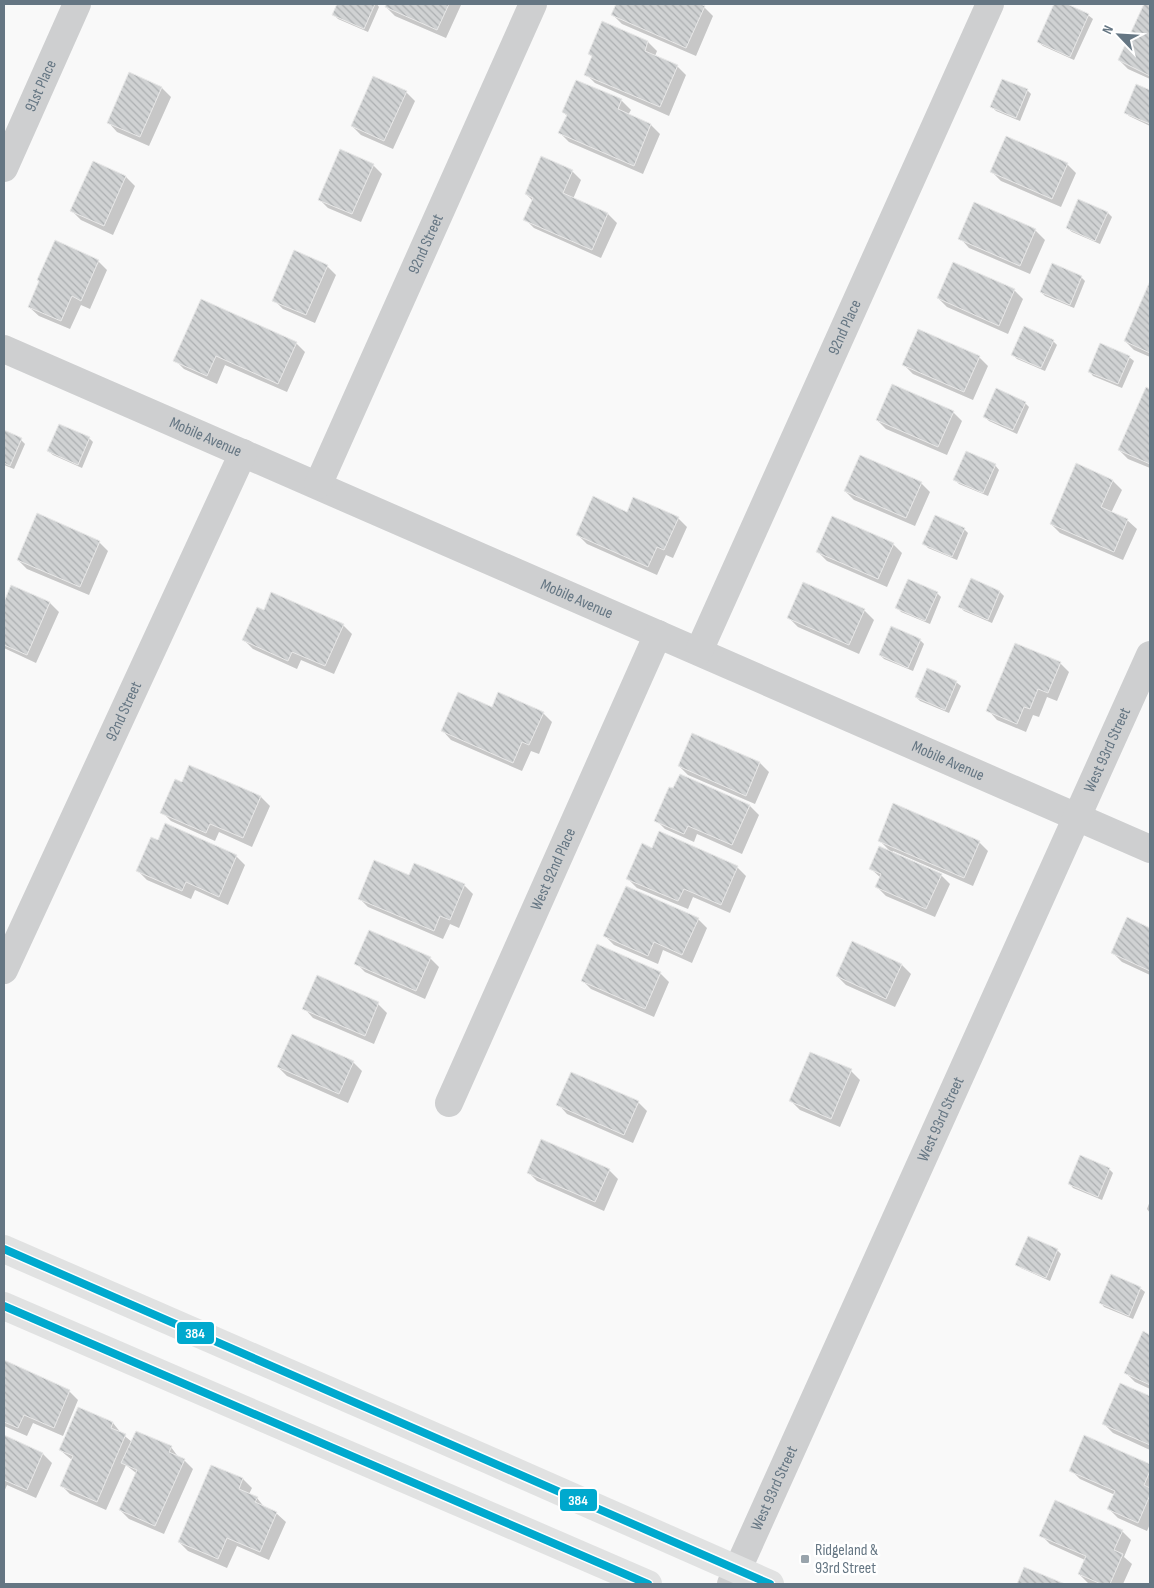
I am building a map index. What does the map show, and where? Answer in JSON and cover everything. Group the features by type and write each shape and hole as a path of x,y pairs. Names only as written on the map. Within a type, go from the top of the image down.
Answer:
{"main road":[{"path":"4,1249 492,1461 734,1577 770,1584"},
{"path":"4,1306 648,1584"}],"street":[{"name":"91st Place","path":"4,168 78,4"},
{"name":"92nd Street","path":"318,485 532,4"},
{"name":"92nd Place","path":"698,651 990,4"},
{"name":"Mobile Avenue","path":"4,349 1150,849"},
{"name":"92nd Street","path":"4,970 243,453"},
{"name":"West 92nd Place","path":"449,1103 658,634"},
{"name":"West 93rd Street","path":"734,1577 1150,655"}],"building":[{"path":"337,4 375,4 364,29 332,15"},
{"path":"386,4 449,4 437,30 385,7"},
{"path":"616,4 700,4 705,6 686,48 611,15"},
{"path":"1054,4 1067,4 1089,14 1070,57 1037,42"},
{"path":"1144,4 1150,4 1150,76 1118,60"},
{"path":"602,21 648,41 645,51 678,65 660,107 584,75 592,56 588,54"},
{"path":"129,72 162,87 140,137 107,123"},
{"path":"373,76 407,91 384,141 351,126"},
{"path":"1002,79 1028,89 1016,118 990,107"},
{"path":"576,80 622,99 618,109 651,124 634,166 558,133 567,115 562,112"},
{"path":"1136,84 1150,90 1150,124 1124,113"},
{"path":"1006,136 1068,163 1052,199 990,172"},
{"path":"340,149 374,164 352,214 318,200"},
{"path":"541,156 573,170 563,193 608,213 592,250 523,220 533,198 525,194"},
{"path":"93,161 126,176 104,226 70,211"},
{"path":"1078,199 1108,212 1095,241 1066,228"},
{"path":"974,202 1036,229 1020,266 958,239"},
{"path":"55,240 99,260 81,301 72,296 61,321 28,307 39,281 37,280"},
{"path":"294,250 328,265 306,315 272,301"},
{"path":"953,262 1015,289 999,326 937,298"},
{"path":"1052,263 1082,276 1070,305 1040,292"},
{"path":"1150,281 1150,353 1124,341"},
{"path":"201,299 297,342 278,384 216,356 207,376 173,361"},
{"path":"1024,326 1054,340 1041,368 1011,355"},
{"path":"918,329 980,356 964,392 902,365"},
{"path":"1100,343 1130,356 1118,384 1088,372"},
{"path":"892,384 954,411 938,447 876,420"},
{"path":"1146,387 1150,389 1150,464 1118,450"},
{"path":"996,388 1026,402 1013,430 983,417"},
{"path":"59,424 90,437 78,465 47,451"},
{"path":"4,430 22,438 10,466 4,463"},
{"path":"966,451 996,464 983,493 953,480"},
{"path":"860,455 922,482 906,518 844,491"},
{"path":"1076,463 1113,480 1101,507 1128,519 1114,552 1050,524"},
{"path":"593,496 627,512 633,497 679,517 664,550 657,547 648,567 576,535"},
{"path":"37,513 100,541 80,587 17,560"},
{"path":"935,515 965,528 952,557 922,544"},
{"path":"832,516 894,543 878,579 816,552"},
{"path":"971,578 1000,591 988,620 958,607"},
{"path":"908,579 938,592 925,621 895,608"},
{"path":"803,582 865,609 849,645 787,618"},
{"path":"11,585 50,602 27,655 4,645 4,602"},
{"path":"271,592 344,624 325,666 292,652 288,661 242,640 257,607 264,610"},
{"path":"891,626 921,639 908,668 879,655"},
{"path":"1015,643 1061,662 1048,693 1038,689 1030,709 1024,707 1017,724 986,711"},
{"path":"927,668 957,681 945,710 915,697"},
{"path":"458,692 492,707 498,692 544,712 529,745 522,742 513,763 441,731"},
{"path":"692,733 760,762 746,796 678,766"},
{"path":"189,765 261,796 243,838 210,824 206,833 160,813 175,779 182,782"},
{"path":"680,774 750,805 732,845 688,826 684,834 654,821 669,787 673,788"},
{"path":"893,803 980,841 964,878 878,841"},
{"path":"165,823 237,855 219,897 186,882 182,891 136,871 151,837 158,840"},
{"path":"659,831 738,866 721,905 684,889 678,901 626,879 642,843 652,848"},
{"path":"879,846 942,874 926,909 875,887 881,874 869,869"},
{"path":"374,860 409,875 414,863 465,884 450,920 440,916 434,931 358,899"},
{"path":"626,886 699,918 682,955 654,942 648,956 603,936"},
{"path":"1127,917 1150,928 1150,971 1111,953"},
{"path":"369,930 431,957 416,991 354,964"},
{"path":"852,941 902,964 886,999 836,976"},
{"path":"597,944 661,972 645,1009 581,981"},
{"path":"317,975 379,1002 365,1036 302,1009"},
{"path":"292,1034 354,1061 339,1094 277,1067"},
{"path":"810,1052 852,1069 831,1119 789,1101"},
{"path":"571,1072 639,1101 624,1135 556,1105"},
{"path":"541,1139 610,1169 595,1202 527,1173"},
{"path":"1080,1155 1110,1168 1098,1197 1068,1184"},
{"path":"1028,1236 1058,1249 1046,1278 1015,1265"},
{"path":"1111,1274 1141,1287 1129,1316 1099,1303"},
{"path":"1143,1331 1150,1335 1150,1385 1124,1373"},
{"path":"4,1360 70,1390 54,1428 24,1415 18,1428 4,1422"},
{"path":"1120,1383 1150,1396 1150,1445 1102,1424"},
{"path":"78,1407 113,1422 111,1428 126,1434 97,1502 60,1486 73,1456 59,1450"},
{"path":"136,1431 172,1446 169,1452 185,1459 155,1526 119,1510 137,1470 121,1463"},
{"path":"4,1435 43,1453 27,1490 4,1480"},
{"path":"1084,1435 1150,1464 1150,1471 1144,1485 1150,1488 1150,1495 1138,1523 1107,1509 1115,1491 1069,1471"},
{"path":"211,1465 243,1478 239,1489 258,1497 255,1502 277,1512 260,1552 227,1538 218,1559 178,1542"},
{"path":"1055,1500 1123,1530 1114,1550 1123,1554 1110,1584 1101,1584 1078,1574 1086,1556 1039,1536"},
{"path":"1024,1567 1065,1584 1017,1584"}],"transit line":[{"name":"384","path":"4,1249 770,1584"},
{"name":"384","path":"4,1306 648,1584"}],"place":[{"name":"Ridgeland & 93rd Street","path":"805,1559"}]}
